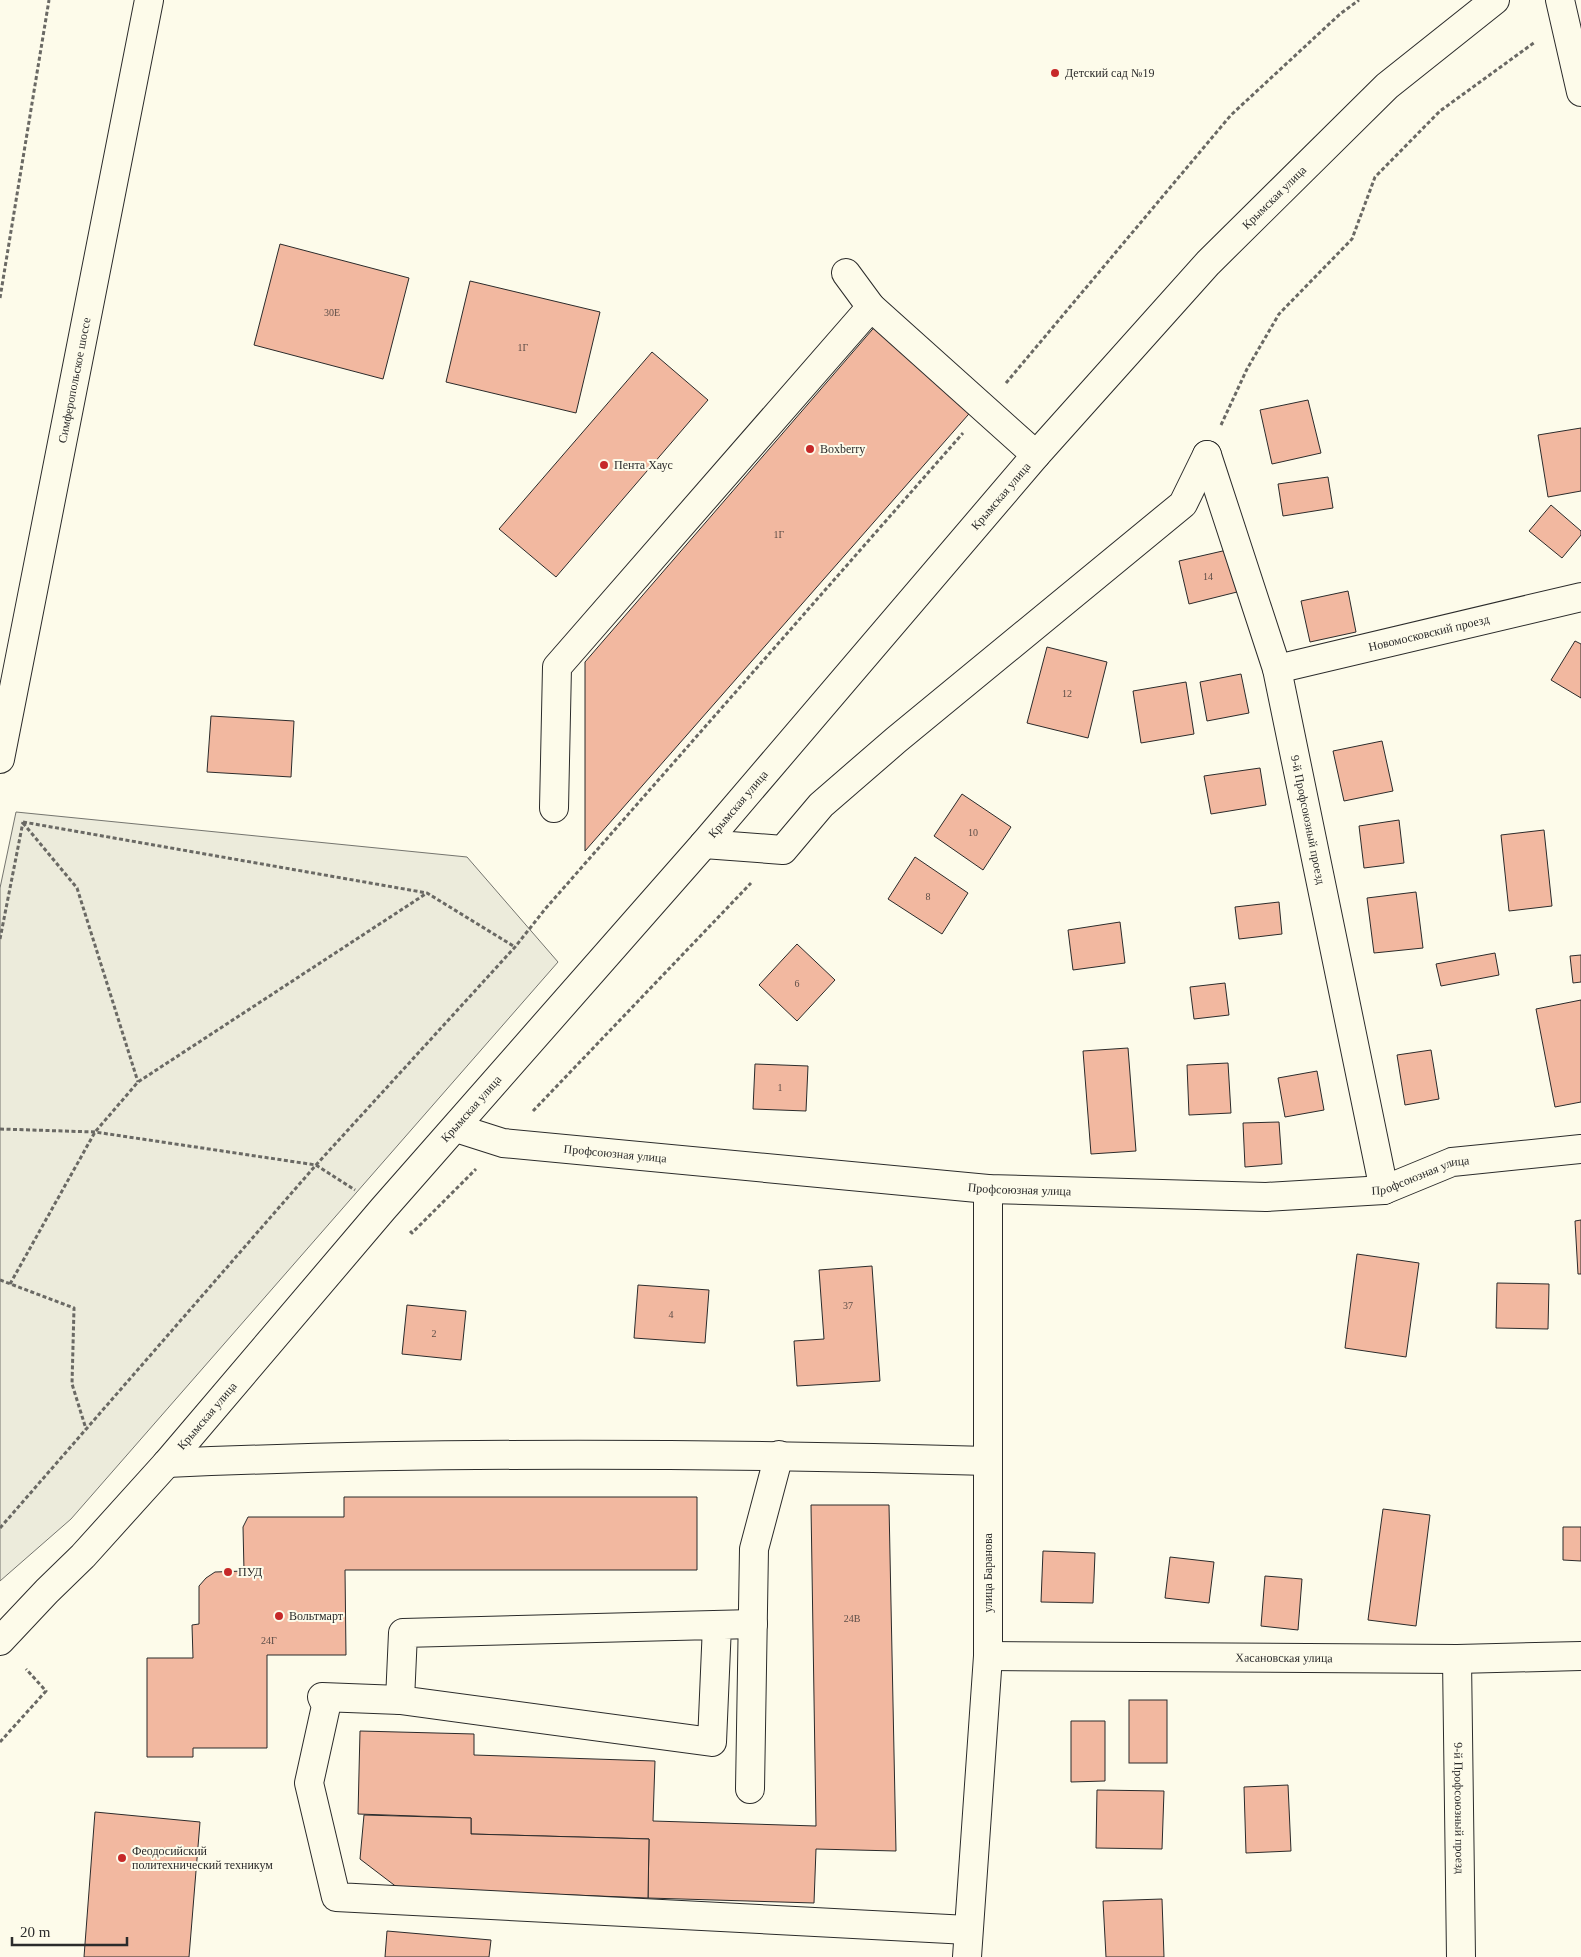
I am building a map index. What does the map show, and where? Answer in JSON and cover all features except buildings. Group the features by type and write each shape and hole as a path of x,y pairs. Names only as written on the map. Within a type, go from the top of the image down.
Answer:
{"street":[{"name":"Симферопольское шоссе","path":"0,759 149,0"},
{"name":"Крымская улица","path":"0,1626 44,1593 83,1556 167,1463 383,1209 704,844 1036,455 1221,250 1387,86 1495,0"},
{"path":"1562,10 1581,92"},
{"path":"846,273 871,307 983,410 1036,455"},
{"path":"554,808 557,667 871,307"},
{"path":"704,844 783,850 821,805 896,740 1184,504 1207,455"},
{"name":"9-й Профсоюзный проезд","path":"1207,455 1277,669 1384,1190"},
{"name":"Новомосковский проезд","path":"1277,669 1581,597"},
{"name":"Профсоюзная улица","path":"456,1128 503,1143 988,1189 1266,1196 1384,1190 1452,1162 1581,1149"},
{"name":"улица Баранова","path":"966,1957 988,1656 988,1189"},
{"path":"750,1789 754,1549 779,1455"},
{"path":"167,1463 318,1456 779,1455 988,1461"},
{"path":"0,1610 44,1593"},
{"path":"0,1641 44,1593"},
{"path":"400,1700 403,1633 753,1624"},
{"path":"717,1625 712,1742 400,1700 322,1697 326,1706 309,1783 336,1897 968,1930"},
{"name":"Хасановская улица","path":"988,1656 1457,1660 1581,1656"},
{"name":"9-й Профсоюзный проезд","path":"1457,1660 1461,1957"}],"path":[{"path":"0,298 49,0"},
{"path":"0,1528 316,1166 515,947 546,908 983,410 1232,115 1340,14 1359,0"},
{"path":"1207,455 1247,369 1279,314 1352,239 1375,177 1440,111 1562,10"},
{"path":"23,822 428,893 515,947"},
{"path":"0,939 23,822"},
{"path":"23,822 77,888 138,1082"},
{"path":"0,1129 95,1132 316,1166 383,1209 412,1233 503,1143 783,850"},
{"path":"10,1284 95,1132 138,1082 428,893"},
{"path":"0,1280 74,1308 72,1384 86,1429"},
{"path":"0,1742 46,1691 26,1669"}],"shaded area":[{"path":"16,812 467,857 558,962 71,1519 0,1581 0,888"}],"place":[{"name":"Детский сад №19","path":"1055,73"},
{"name":"Boxberry","path":"810,449"},
{"name":"Пента Хаус","path":"604,465"},
{"name":"ПУД","path":"228,1572"},
{"name":"Вольтмарт","path":"279,1616"},
{"name":"Феодосийский политехнический техникум","path":"122,1858"}]}
